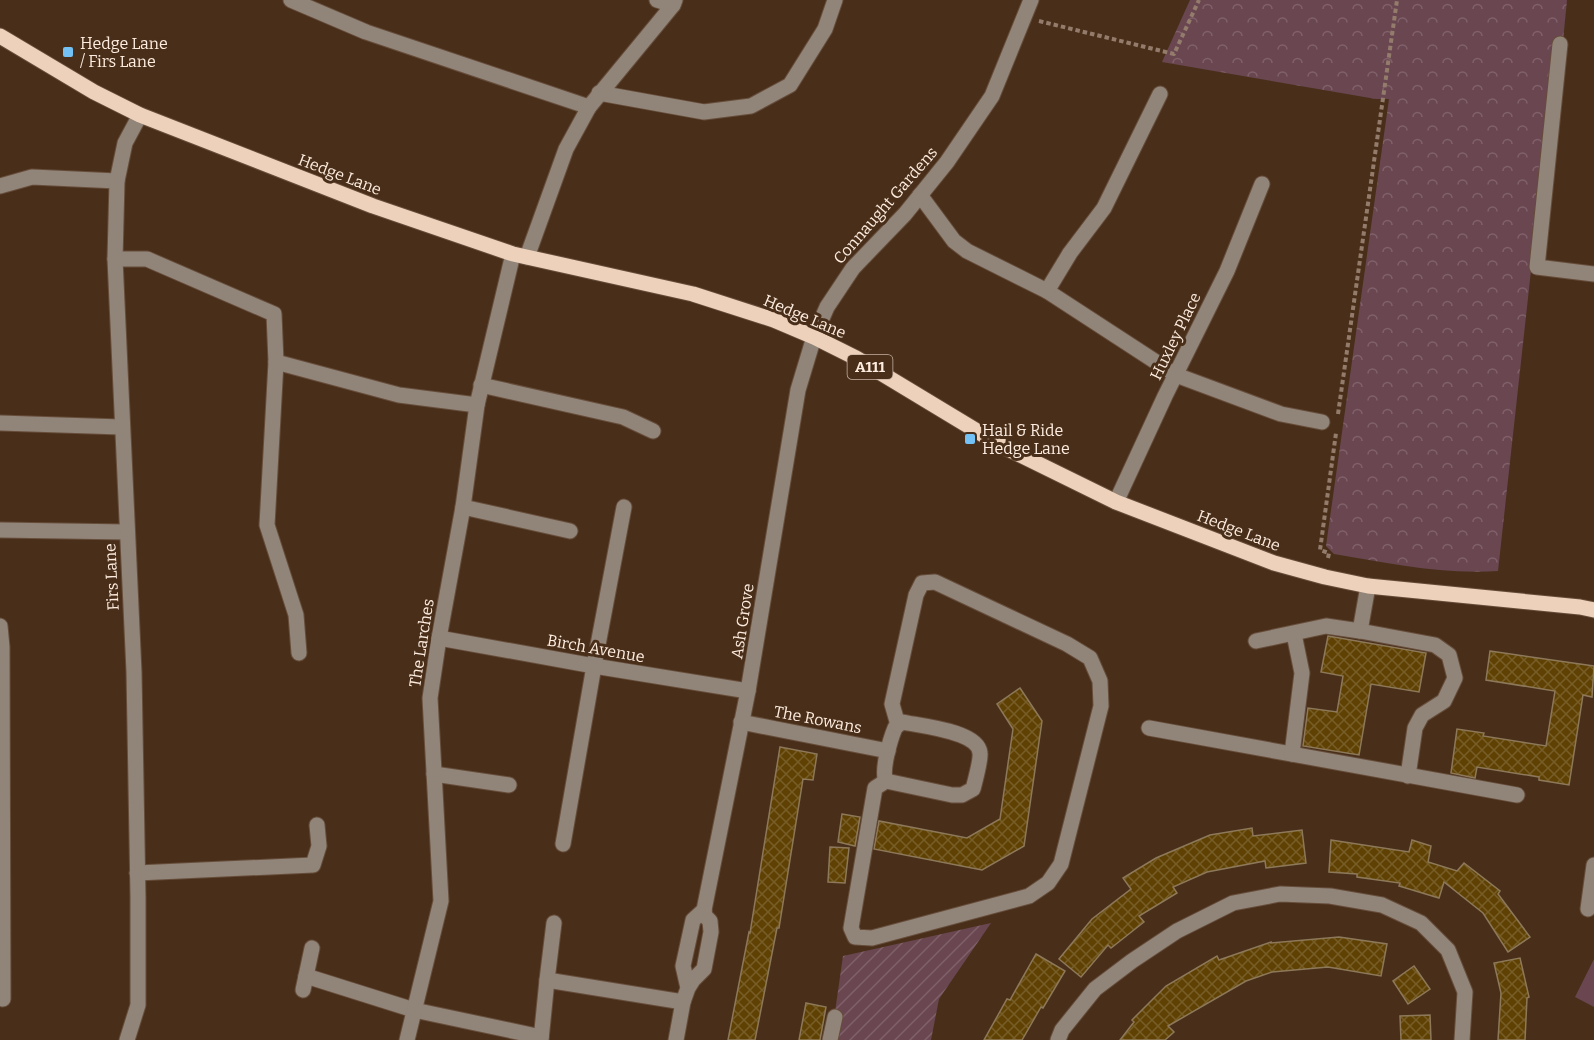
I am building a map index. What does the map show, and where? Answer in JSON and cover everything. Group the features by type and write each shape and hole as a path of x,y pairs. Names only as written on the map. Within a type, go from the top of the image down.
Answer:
{"main road":[{"name":"Hedge Lane","path":"0,36 94,92 140,115 373,206 520,255 693,294 774,320 856,358 1000,445 1116,502 1274,563 1368,586 1594,610"}],"street":[{"path":"291,0 366,32 589,107"},
{"path":"657,0 674,2"},
{"path":"599,93 704,112 751,106 790,85 825,28 835,0"},
{"name":"Connaught Gardens","path":"814,337 827,307 853,268 905,214 947,162 992,96 1031,0"},
{"name":"The Larches","path":"407,1040 441,901 430,698 463,507 481,385 520,255 566,149 599,93 674,2"},
{"path":"1560,44 1537,267 1594,274"},
{"path":"1047,291 1070,253 1104,208 1160,93"},
{"name":"Firs Lane","path":"127,1040 138,1005 134,672 115,259 117,181 125,143 140,115"},
{"path":"0,186 32,177 117,181"},
{"name":"Huxley Place","path":"1116,502 1227,271 1262,184"},
{"path":"920,195 954,241 967,251 1047,291 1176,375 1281,414 1322,422"},
{"path":"115,259 147,259 274,314 276,362 267,525 296,615 299,653"},
{"name":"Ash Grove","path":"676,1040 686,995 693,980 704,969 711,932 710,921 705,916 704,910 748,691 798,390 814,337"},
{"path":"276,362 399,395 477,405"},
{"path":"481,385 623,417 653,431"},
{"path":"0,423 122,426"},
{"path":"463,507 570,531"},
{"path":"563,844 624,507"},
{"path":"0,530 127,532"},
{"path":"886,781 883,775 888,751 896,726 898,725 902,722 963,734 976,742 981,753 973,789 962,795 952,795 886,781 875,788 851,928 855,937 872,938 1029,896 1048,883 1061,864 1101,706 1100,681 1090,658 1067,644 935,582 922,583 916,595 892,704 898,725"},
{"path":"1360,631 1368,586"},
{"path":"0,626 3,999"},
{"path":"1256,641 1326,626 1436,645 1449,656 1455,678 1444,701 1422,716 1415,728 1408,776"},
{"path":"1292,754 1302,673 1294,634"},
{"name":"Birch Avenue","path":"439,638 748,691"},
{"name":"The Rowans","path":"741,722 888,751"},
{"path":"1149,728 1516,795"},
{"path":"434,774 509,785"},
{"path":"137,873 313,865 319,846 317,825"},
{"path":"1587,909 1594,865"},
{"path":"1058,1040 1062,1030 1095,989 1177,931 1233,903 1280,894 1330,896 1382,904 1421,923 1448,950 1465,992 1462,1040"},
{"name":"Ash Grove","path":"686,995 683,966 693,920 704,910"},
{"path":"312,948 305,983 541,1039 554,923"},
{"path":"547,980 686,995"},
{"path":"830,1040 835,1017"}],"path":[{"path":"1025,18 1173,54 1199,0"},
{"path":"1328,558 1329,553 1320,550 1397,0"}],"green space":[{"path":"1190,0 1567,0 1563,41 1544,152 1498,571 1477,572 1416,567 1334,554 1326,546 1389,99 1376,99 1162,62"},
{"path":"991,923 939,999 931,1040 831,1040 843,956"},
{"path":"1594,959 1594,1007 1575,997"}],"building":[{"path":"1328,636 1426,653 1419,692 1371,684 1359,755 1303,746 1308,708 1337,712 1343,676 1321,672"},
{"path":"1490,651 1594,666 1592,697 1583,695 1569,785 1539,780 1539,777 1477,767 1475,778 1451,773 1457,729 1484,733 1483,736 1546,746 1555,691 1486,680"},
{"path":"1020,688 1042,721 1024,846 982,870 874,849 879,821 967,838 1000,819 1013,729 997,704"},
{"path":"780,747 817,754 813,780 803,779 779,928 777,928 755,1040 728,1040 750,933"},
{"path":"842,814 860,817 855,846 838,842"},
{"path":"1252,828 1253,836 1302,830 1306,863 1266,868 1265,861 1207,872 1173,887 1177,893 1139,916 1144,922 1111,948 1108,945 1081,977 1059,959 1092,919 1131,889 1123,878 1156,858 1210,835"},
{"path":"1331,840 1409,852 1412,840 1431,846 1428,862 1457,871 1464,863 1500,891 1498,894 1530,937 1508,952 1483,913 1444,882 1439,898 1399,886 1400,883 1357,877 1357,874 1329,872"},
{"path":"830,847 849,848 845,883 828,882"},
{"path":"1339,937 1387,944 1381,976 1328,967 1272,972 1246,981 1168,1026 1174,1032 1165,1040 1120,1040 1134,1022 1132,1020 1166,986 1217,956 1219,960 1271,942"},
{"path":"1036,954 1065,971 1043,1008 1041,1007 1022,1040 984,1040 1007,999 1010,1000"},
{"path":"1520,958 1529,997 1527,998 1525,1040 1498,1040 1501,993 1494,963"},
{"path":"1414,966 1430,989 1408,1004 1393,981"},
{"path":"806,1003 826,1007 820,1040 799,1040"},
{"path":"1430,1015 1431,1040 1401,1040 1400,1016"}],"place":[{"name":"Hedge Lane / Firs Lane","path":"68,52"},
{"name":"Hail & Ride Hedge Lane","path":"970,439"}]}
